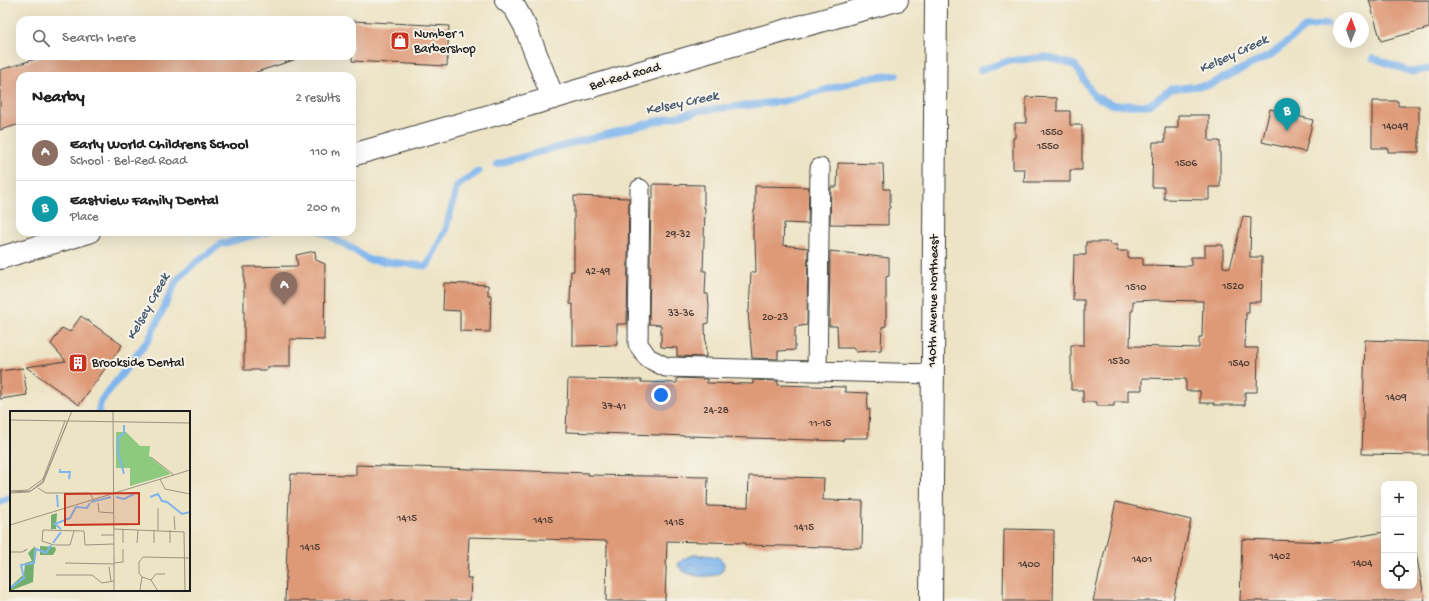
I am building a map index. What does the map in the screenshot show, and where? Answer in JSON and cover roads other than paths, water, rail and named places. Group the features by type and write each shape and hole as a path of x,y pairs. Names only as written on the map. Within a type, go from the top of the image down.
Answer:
{"main road":[{"path":"506,0 516,8 525,26 553,98"},
{"name":"Bel-Red Road","path":"356,154 723,48 897,0"},
{"name":"140th Avenue Northeast","path":"931,601 936,0"},
{"path":"0,258 76,236"}],"street":[{"path":"817,371 820,168"},
{"path":"640,189 638,344 648,358 666,367 933,374"}],"water":[{"path":"693,555 719,558 724,564 724,568 720,573 710,576 697,576 685,572 678,565 686,557"}],"waterway":[{"name":"Kelsey Creek","path":"980,70 1008,61 1047,57 1075,65 1094,96 1114,105 1149,105 1171,89 1209,85 1271,55 1306,27 1327,24"},
{"name":"Kelsey Creek","path":"1373,58 1412,72 1429,69"},
{"name":"Kelsey Creek","path":"497,164 697,111 785,101 867,78 896,75"},
{"name":"Kelsey Creek","path":"329,236 369,260 427,266 446,229 457,186 479,171"},
{"name":"Kelsey Creek","path":"98,411 101,401 149,339 177,280 194,264 221,244 252,236"},
{"name":"Kelsey Creek","path":"0,502 10,497"}],"place":[{"name":"Number 1 Barbershop","path":"400,41"},
{"name":"Eastview Family Dental","path":"1287,131"},
{"name":"Early World Childrens School","path":"284,305"},
{"name":"Brookside Dental","path":"78,363"}]}
